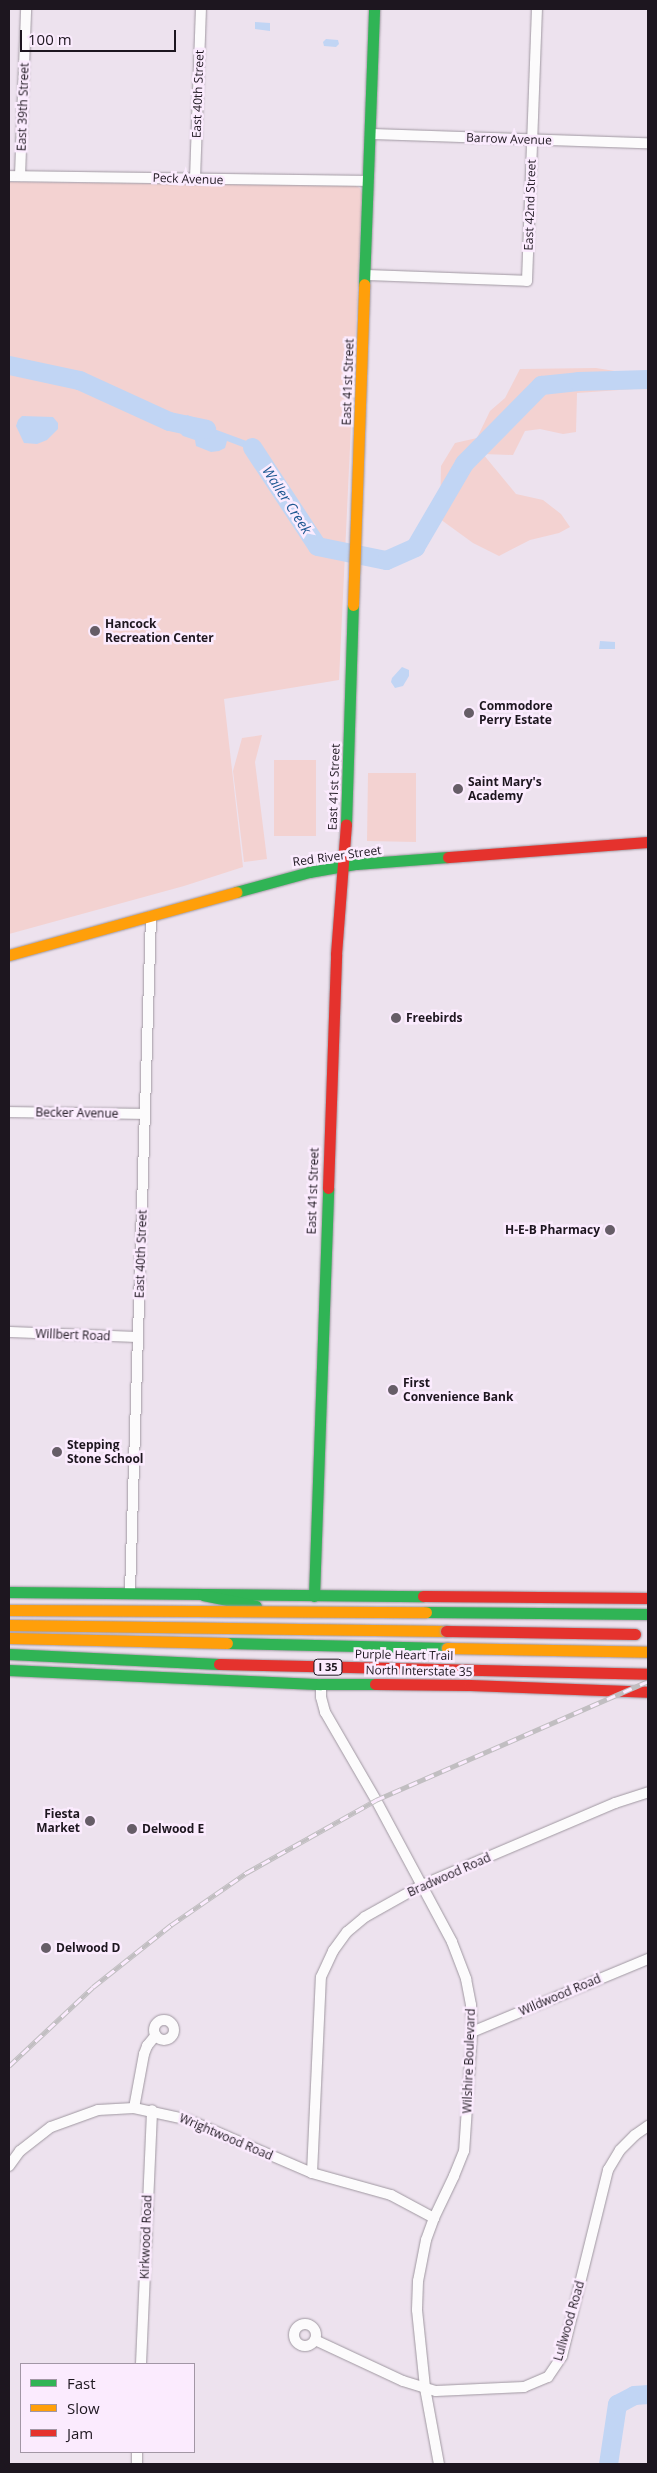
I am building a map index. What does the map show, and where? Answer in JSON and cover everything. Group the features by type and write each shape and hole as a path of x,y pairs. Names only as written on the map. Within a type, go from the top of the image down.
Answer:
{"main road":[{"name":"East 41st Street","path":"314,1596 336,954 345,849 374,9"},
{"name":"Red River Street","path":"9,955 285,877 342,867 648,842"},
{"path":"9,1592 648,1598"},
{"path":"203,1595 324,1620 410,1630"},
{"path":"469,1685 492,1679 500,1670 501,1614 490,1604 470,1596"},
{"path":"519,1596 518,1675 528,1688 541,1676 542,1596"},
{"path":"587,1689 571,1679 564,1666 564,1617 571,1609 589,1596"},
{"path":"9,1610 648,1614"},
{"name":"Purple Heart Trail","path":"9,1625 648,1634"},
{"name":"Purple Heart Trail","path":"9,1638 648,1652"},
{"name":"Purple Heart Trail","path":"9,1654 265,1666 648,1674"},
{"name":"North Interstate 35","path":"9,1670 321,1684 469,1685 648,1692"}],"street":[{"name":"East 39th Street","path":"20,176 26,9"},
{"name":"East 40th Street","path":"195,179 201,9"},
{"name":"East 42nd Street","path":"365,275 528,281 537,9"},
{"name":"Barrow Avenue","path":"370,134 648,143"},
{"name":"Peck Avenue","path":"9,176 368,181"},
{"name":"East 40th Street","path":"130,1592 151,916"},
{"name":"Becker Avenue","path":"9,1112 145,1114"},
{"name":"Willbert Road","path":"9,1332 138,1337"},
{"name":"Wilshire Boulevard","path":"321,1684 320,1697 325,1712 452,1942 466,1979 472,2005 464,2151 426,2240 418,2282 417,2310 424,2388 439,2464"},
{"name":"Bradwood Road","path":"312,2174 321,1978 332,1951 347,1932 365,1917 422,1885 615,1803 648,1792"},
{"name":"Wildwood Road","path":"472,2032 648,1959"},
{"path":"134,2108 144,2054 147,2046 156,2035"},
{"name":"Wrightwood Road","path":"9,2166 20,2152 51,2127 98,2110 134,2108 152,2110 189,2120 312,2174 391,2195 434,2218"},
{"name":"Kirkwood Road","path":"141,2363 152,2110"},
{"name":"Lullwood Road","path":"315,2340 403,2381 436,2391 524,2387 548,2376 562,2356 608,2170 620,2150 635,2135 648,2126"}],"shaded area":[{"path":"9,182 356,186 360,188 362,194 339,680 224,699 243,867 184,886 9,934"},
{"path":"596,368 640,375 648,373 648,388 577,393 576,432 563,434 540,429 525,431 513,455 483,454 516,494 543,500 561,514 570,527 559,533 530,540 499,556 473,543 440,519 441,466 455,443 477,438 490,411 505,398 520,369"},
{"path":"262,735 255,762 267,859 244,862 233,771 242,738"},
{"path":"274,760 316,760 316,836 274,836"},
{"path":"368,773 416,773 416,842 367,841"}],"water":[{"path":"255,22 270,23 270,31 255,29"},
{"path":"326,39 338,40 339,44 336,47 324,46 323,42"},
{"path":"187,415 211,424 214,429 260,446 272,465 269,468 258,464 248,449 227,441 225,448 219,451 211,452 196,446 195,440 183,436 179,432"},
{"path":"22,416 53,417 58,423 58,429 47,440 37,444 24,443 16,426"},
{"path":"600,641 615,642 615,649 599,649"},
{"path":"402,667 409,670 409,676 403,686 395,688 391,682 392,678"}],"waterway":[{"name":"Waller Creek","path":"9,365 79,380 169,421 206,429"},
{"name":"Waller Creek","path":"252,447 317,546 386,560 415,547 464,463 541,385 578,381 648,379"},
{"path":"608,2464 617,2404 634,2395 648,2394"}],"railway":[{"path":"9,2066 93,1987 171,1925 246,1873 376,1800 648,1681"}],"traffic: fast":[{"path":"364,284 374,9"},
{"path":"346,824 353,605"},
{"path":"236,892 309,872 356,864 448,857"},
{"path":"314,1596 328,1188"},
{"path":"9,1592 423,1596"},
{"path":"203,1595 256,1606"},
{"path":"426,1612 648,1614"},
{"path":"227,1643 447,1648"},
{"path":"9,1654 219,1664"},
{"path":"9,1670 321,1684 375,1684"}],"traffic: slow":[{"path":"353,605 364,284"},
{"path":"9,955 236,892"},
{"path":"9,1610 426,1612"},
{"path":"9,1625 446,1631"},
{"path":"9,1638 227,1643"},
{"path":"447,1648 648,1652"}],"traffic: jam":[{"path":"328,1188 336,954 346,824"},
{"path":"448,857 648,842"},
{"path":"423,1596 648,1598"},
{"path":"446,1631 635,1634"},
{"path":"219,1664 648,1674"},
{"path":"375,1684 469,1685 648,1692"}],"place":[{"name":"Hancock Recreation Center","path":"95,631"},
{"name":"Commodore Perry Estate","path":"469,713"},
{"name":"Saint Mary's Academy","path":"458,789"},
{"name":"Freebirds","path":"396,1018"},
{"name":"H-E-B Pharmacy","path":"610,1230"},
{"name":"First Convenience Bank","path":"393,1390"},
{"name":"Stepping Stone School","path":"57,1452"},
{"name":"Fiesta Market","path":"90,1821"},
{"name":"Delwood E","path":"132,1829"},
{"name":"Delwood D","path":"46,1948"}]}
